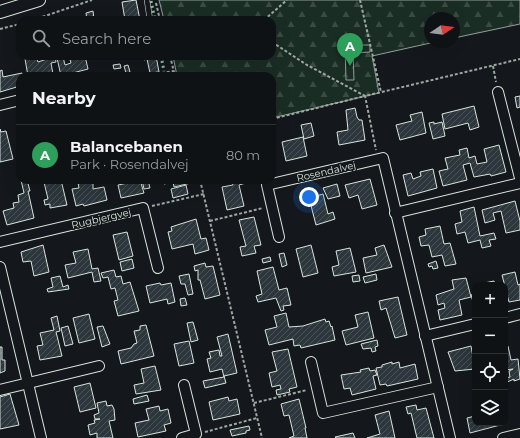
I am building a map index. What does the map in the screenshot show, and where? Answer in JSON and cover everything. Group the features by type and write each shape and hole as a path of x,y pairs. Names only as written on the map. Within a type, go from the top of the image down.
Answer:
{"street":[{"path":"1,10 39,0"},
{"path":"498,92 520,178"},
{"path":"0,105 16,101"},
{"path":"378,159 383,158 450,438"},
{"name":"Rosendalvej","path":"276,183 378,159"},
{"path":"395,213 520,182"},
{"name":"Rosendalvej","path":"271,184 267,185 279,237"},
{"name":"Rugbjergvej","path":"0,242 143,208 158,268"},
{"path":"0,267 41,438"},
{"path":"508,317 520,314"},
{"path":"425,336 472,325"},
{"path":"311,362 322,414 438,387"},
{"path":"0,390 99,366"},
{"path":"182,438 196,434 184,385"},
{"path":"503,438 520,434"}],"lane":[{"path":"147,0 149,16"}],"path":[{"path":"45,16 92,0"},
{"path":"156,0 159,16"},
{"path":"269,16 287,0"},
{"path":"360,0 381,92"},
{"path":"0,30 16,25"},
{"path":"276,45 307,65 365,96"},
{"path":"276,118 520,59"},
{"path":"168,72 174,71 171,60"},
{"path":"493,66 498,92"},
{"path":"365,96 378,159"},
{"path":"201,184 262,438"},
{"path":"143,208 204,194"},
{"path":"210,221 272,206"},
{"path":"254,403 316,387"},
{"path":"196,434 257,418"}],"green space":[{"path":"159,0 520,0 520,24 460,37 460,12 424,12 424,44 372,56 379,93 276,117 276,72 176,72 174,60 276,60 276,16 163,16"},
{"path":"345,45 370,45 370,52 353,53 354,80 346,80"}],"building":[{"path":"136,0 139,16 124,16 122,2"},
{"path":"93,11 94,16 86,16 86,13"},
{"path":"25,60 37,60 38,62 44,60 56,60 56,62 51,63 53,72 27,72"},
{"path":"57,60 64,60 65,65 71,63 70,60 86,60 88,69 76,72 60,72"},
{"path":"147,60 157,60 159,72 150,72"},
{"path":"120,64 121,68 114,69 113,65"},
{"path":"128,65 130,72 126,72 124,66"},
{"path":"2,70 3,77 16,74 16,87 0,92 0,71"},
{"path":"520,96 520,107 517,108 515,97"},
{"path":"474,106 479,127 470,130 468,123 445,129 442,114"},
{"path":"355,108 357,117 359,120 362,120 365,140 339,145 337,132 348,130 346,110"},
{"path":"422,112 426,133 400,140 396,125 412,121 410,115"},
{"path":"434,122 434,124 442,122 445,136 433,139 429,123"},
{"path":"311,123 314,136 304,139 301,125"},
{"path":"0,129 1,132 6,131 13,159 0,162"},
{"path":"303,137 307,156 286,161 282,142"},
{"path":"499,145 506,172 491,176 490,174 474,177 470,163 463,165 467,180 443,186 439,171 448,169 445,158 460,155 459,150 467,148 469,158 475,156 477,164 487,162 484,149"},
{"path":"433,169 437,188 408,196 403,175 411,173 413,179 421,176 420,172"},
{"path":"370,179 377,205 362,209 358,195 349,198 345,185"},
{"path":"22,184 28,184 30,191 28,191 34,218 7,225 3,211 14,208 13,203 19,202 18,195 24,193"},
{"path":"44,184 62,184 67,205 50,208 50,204 45,205 44,200 48,199"},
{"path":"78,184 93,184 93,189 104,187 107,200 84,206 83,204 76,206 72,189 79,188"},
{"path":"141,184 144,193 121,198 118,185"},
{"path":"143,184 149,184 150,188 144,189"},
{"path":"173,184 187,184 174,187"},
{"path":"242,184 239,185 244,206 227,210 222,187"},
{"path":"337,184 340,196 328,199 323,188"},
{"path":"186,185 188,194 173,198 171,189"},
{"path":"323,194 328,214 333,212 335,219 316,225 309,198"},
{"path":"515,201 520,221 520,230 506,233 501,211 493,213 495,220 485,223 482,210"},
{"path":"474,207 480,236 494,233 496,239 489,240 491,246 482,248 480,240 468,243 465,232 457,234 455,224 462,222 460,211"},
{"path":"254,217 261,245 254,246 256,253 242,256 240,247 246,246 239,220"},
{"path":"196,219 201,239 206,238 209,250 195,254 193,244 172,249 168,232 172,231 171,227"},
{"path":"440,226 444,244 450,243 456,264 445,266 442,255 432,257 429,245 421,246 419,237 426,235 425,229"},
{"path":"127,232 133,256 119,260 113,235"},
{"path":"43,245 49,272 34,276 31,261 23,262 21,252"},
{"path":"311,245 318,273 303,277 296,249"},
{"path":"384,245 392,267 366,273 363,258 377,255 375,248"},
{"path":"350,248 356,272 334,276 332,267 339,265 336,251"},
{"path":"88,249 92,269 98,268 101,281 94,282 92,272 68,278 65,265 76,263 73,252"},
{"path":"284,253 287,265 282,267 279,254"},
{"path":"270,257 271,261 263,263 262,259"},
{"path":"132,259 134,268 122,271 120,262"},
{"path":"436,261 438,268 433,269 432,266 429,267 428,264"},
{"path":"205,263 206,267 213,266 220,295 205,299 200,280 198,280 198,270 195,271 194,266"},
{"path":"273,267 279,290 287,288 291,305 283,306 284,310 281,311 276,298 258,302 256,296 262,294 257,271"},
{"path":"114,270 116,277 121,276 123,284 130,282 139,311 118,316 114,301 118,300 115,288 111,289 108,277 103,278 101,273"},
{"path":"515,272 518,285 520,284 520,300 509,302 508,282 504,282 502,275"},
{"path":"189,274 193,294 188,295 185,284 181,284 179,276"},
{"path":"376,274 377,280 365,283 363,277"},
{"path":"359,275 360,281 353,282 352,276"},
{"path":"60,276 63,287 68,285 69,289 48,292 47,289 53,287 51,278"},
{"path":"466,278 471,297 459,300 462,315 440,320 438,310 445,308 444,303 438,305 436,295 454,289 452,280"},
{"path":"160,283 161,285 171,283 175,302 168,304 167,299 150,303 146,286"},
{"path":"398,297 407,335 395,338 386,308 381,310 379,301"},
{"path":"185,298 187,305 181,306 180,299"},
{"path":"368,312 374,338 346,345 342,331 358,327 355,315"},
{"path":"286,313 289,327 303,326 325,319 326,322 329,321 331,327 332,326 335,340 301,348 300,345 294,346 293,339 269,345 265,330 277,327 274,316"},
{"path":"89,314 95,339 79,343 73,318"},
{"path":"57,316 60,331 56,332 62,356 40,360 37,346 43,345 40,333 54,330 51,318"},
{"path":"193,322 198,340 191,342 187,323"},
{"path":"146,325 154,356 121,364 118,351 131,348 137,343 134,331 140,330 140,326"},
{"path":"68,326 73,344 65,346 61,328"},
{"path":"103,326 110,344 102,347 97,327"},
{"path":"228,334 237,373 224,376 226,383 205,388 203,381 224,377 222,369 210,372 207,359 211,358 209,352 219,350 220,356 222,356 217,337"},
{"path":"377,340 378,346 375,347 376,351 372,352 371,348 363,349 361,344"},
{"path":"189,341 194,363 179,366 174,344"},
{"path":"471,346 472,369 455,371 448,352"},
{"path":"508,346 511,360 518,359 520,379 514,381 514,379 508,382 508,377 510,377 509,371 513,369 508,370"},
{"path":"0,347 2,347 2,360 5,360 5,371 0,373"},
{"path":"288,349 297,387 289,389 290,392 277,395 276,390 281,389 280,385 272,387 269,373 277,371 272,352"},
{"path":"392,362 392,364 399,362 400,368 415,364 418,379 387,386 386,384 380,385 376,368"},
{"path":"155,366 161,390 136,394 134,385 144,383 141,369"},
{"path":"369,368 370,371 375,370 377,375 373,376 376,389 352,395 350,388 344,389 341,375 361,372 360,370"},
{"path":"90,383 96,408 80,412 74,387"},
{"path":"10,394 19,425 0,429 0,397"},
{"path":"147,395 149,401 134,404 133,399"},
{"path":"228,397 229,401 237,399 240,414 213,420 209,402"},
{"path":"299,399 307,438 289,438 294,436 289,415 284,416 281,404"},
{"path":"106,401 107,406 112,405 114,409 115,420 109,421 113,438 97,438 97,433 90,435 88,425 95,423 94,420 100,419 95,419 94,415 99,413 97,403"},
{"path":"416,405 417,410 426,408 434,438 417,438 411,413 408,414 406,407"},
{"path":"159,406 160,411 168,409 171,423 164,425 166,431 138,437 135,423 149,420 146,409"},
{"path":"389,411 395,438 367,438 380,434 375,415"},
{"path":"472,417 472,426 496,426 470,433 467,418"},
{"path":"249,426 250,430 246,431 246,433 232,436 230,430"},
{"path":"353,433 355,438 335,437"}],"hedge":[{"path":"151,1 154,16"},
{"path":"162,60 164,71"}],"place":[{"name":"Balancebanen","path":"350,66"}]}
